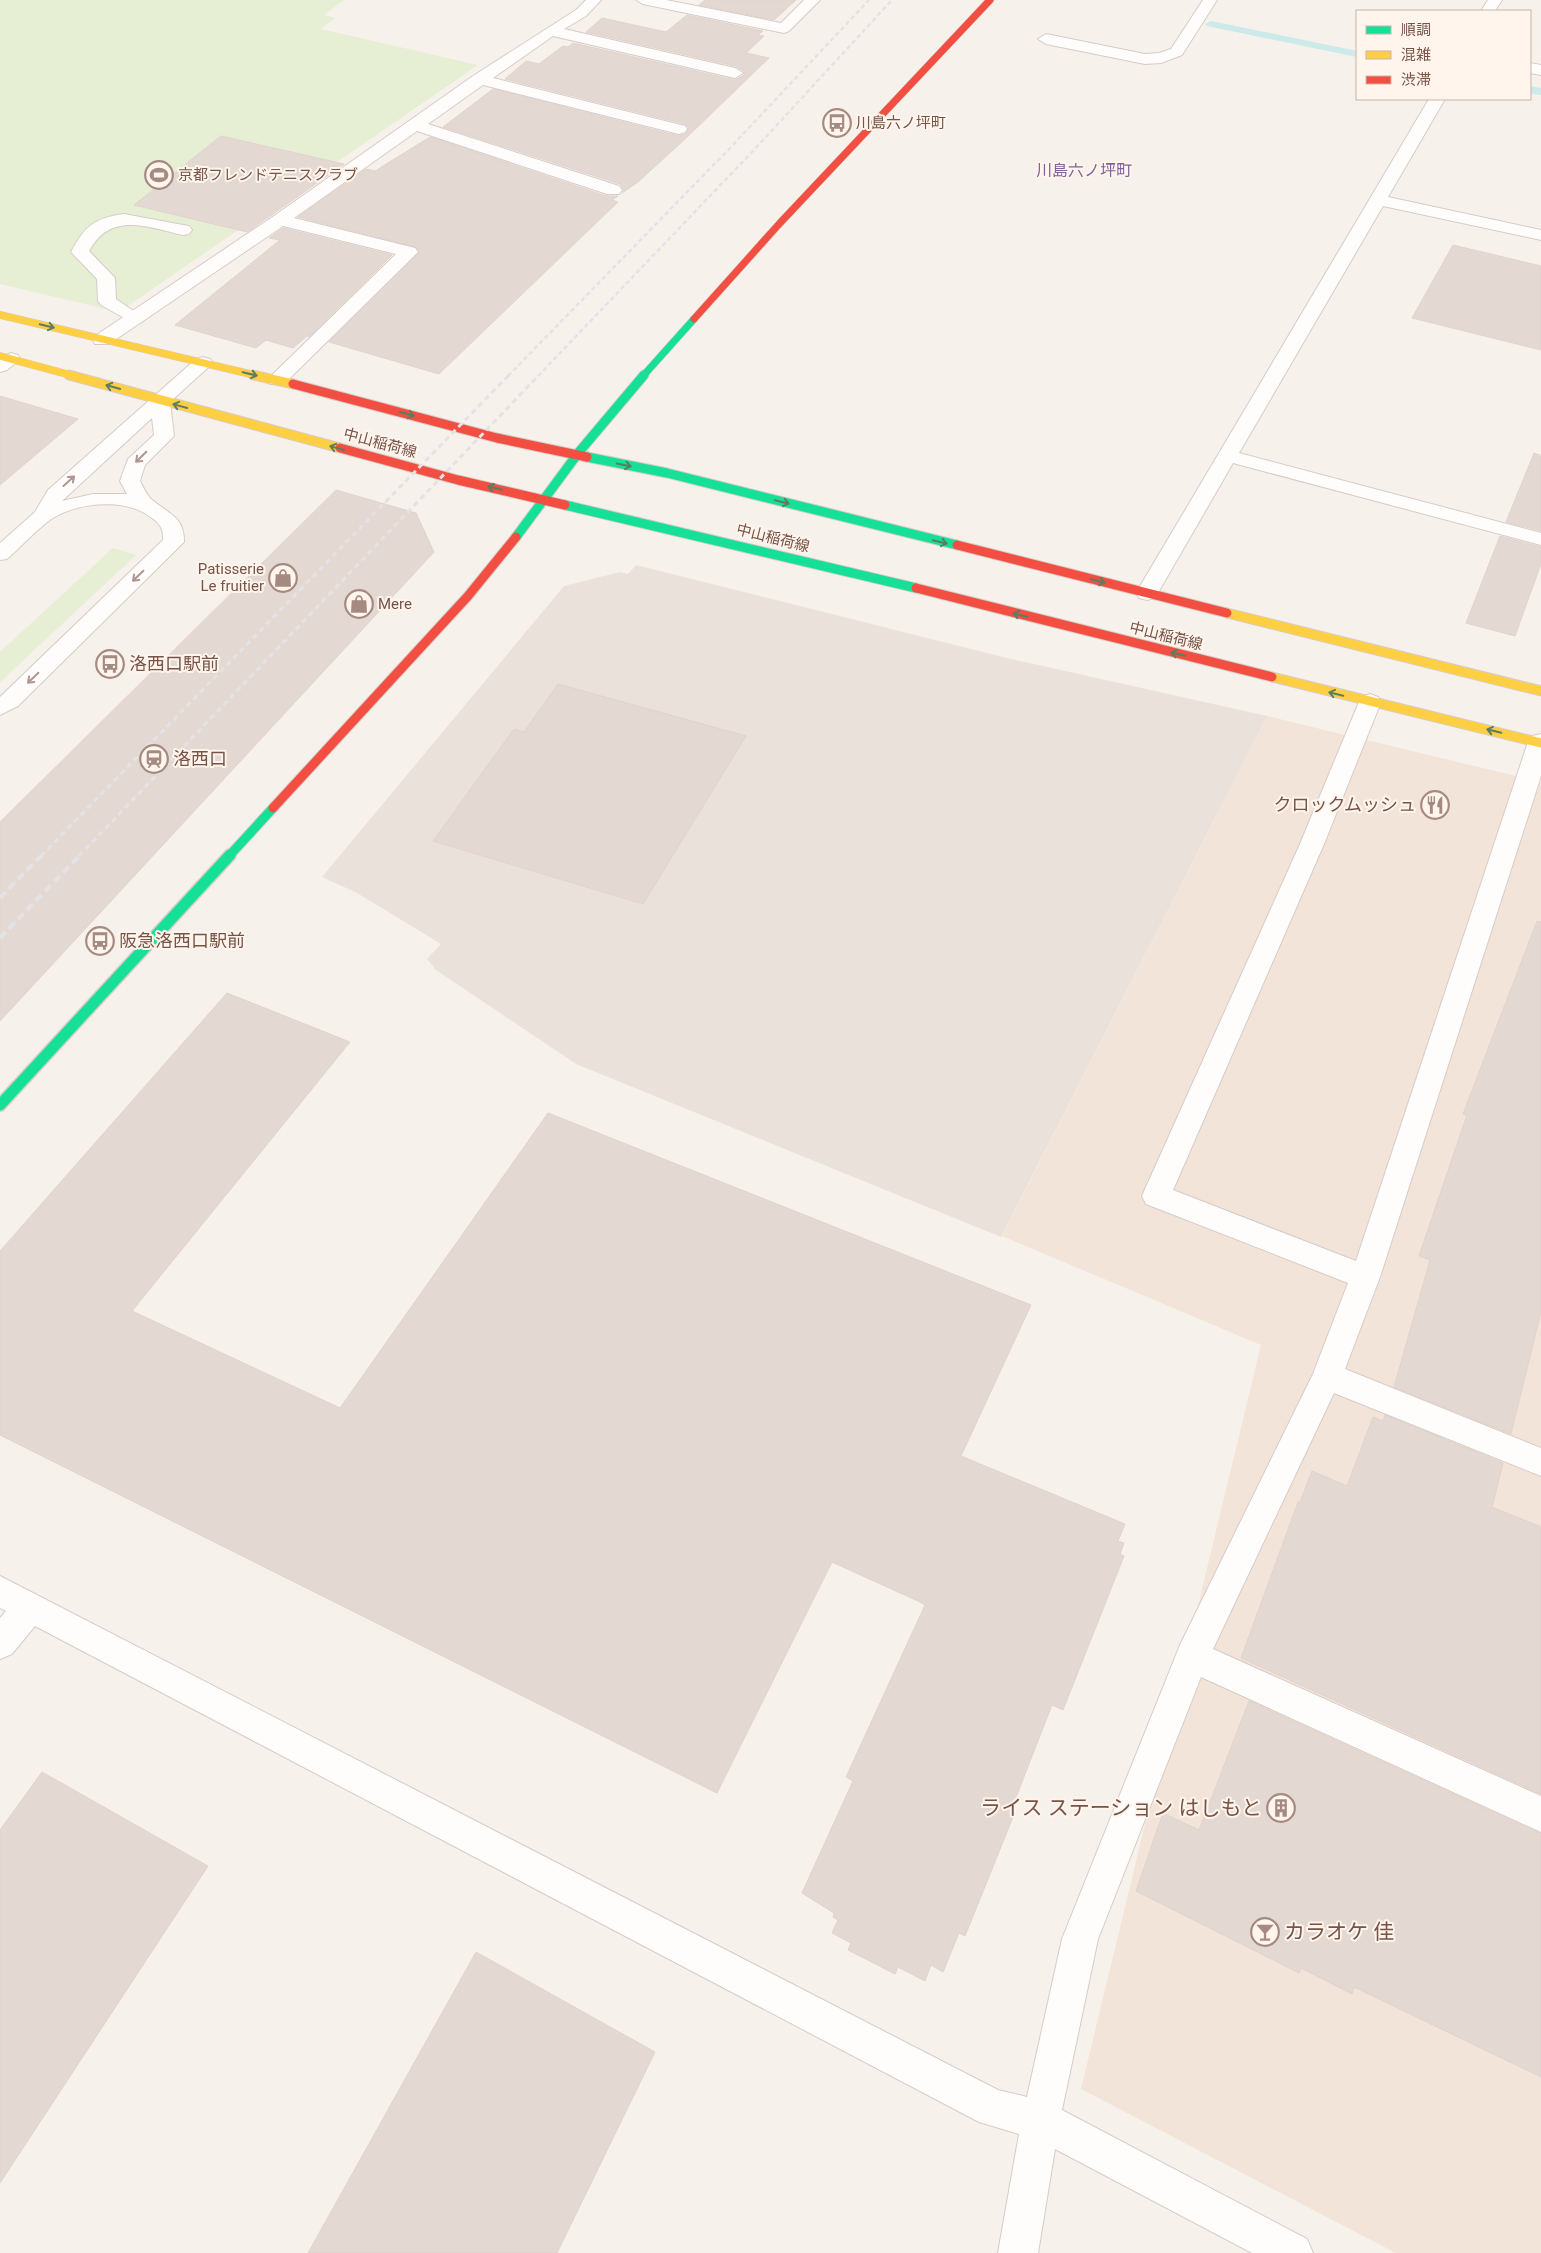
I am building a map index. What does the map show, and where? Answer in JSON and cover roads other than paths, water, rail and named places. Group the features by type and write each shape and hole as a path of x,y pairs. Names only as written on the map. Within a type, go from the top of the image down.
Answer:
{"main road":[{"path":"0,1105 468,596 504,554 542,499 607,416 780,223 990,0"},
{"name":"中山稲荷線","path":"0,315 277,380 497,438 668,474 1541,691"},
{"name":"中山稲荷線","path":"4,360 458,480 801,560 1370,702 1540,742"}],"street":[{"path":"102,340 280,220 479,79 550,31 581,13 594,0"},
{"path":"643,0 784,28 813,0"},
{"path":"1046,39 1145,60 1161,58 1177,52 1210,0"},
{"path":"550,31 734,73"},
{"path":"479,79 679,129"},
{"path":"1147,593 1437,100"},
{"path":"415,125 613,190"},
{"path":"1378,200 1541,234"},
{"path":"135,318 107,302 106,278 80,252 86,237 102,224 117,219 183,230"},
{"path":"277,380 409,252 280,220"},
{"path":"44,515 55,494 203,363"},
{"path":"145,503 130,481 135,463 164,436 160,400"},
{"path":"1228,456 1541,539"},
{"path":"0,554 44,515 60,507 96,499 115,498 145,503 166,516 172,524 174,533 172,542 10,701 0,707"},
{"path":"1365,1277 1156,1196 1308,853 1370,702"},
{"path":"1018,2253 1041,2120 1080,1939 1192,1656 1327,1376 1365,1277 1466,974 1540,742"},
{"path":"1327,1376 1541,1462"},
{"path":"0,1643 15,1599 992,2108 1041,2120 1293,2253"},
{"path":"1192,1656 1541,1814"}],"waterway":[{"path":"1211,24 1356,54"},
{"path":"1531,89 1541,92"}],"railway":[{"path":"508,376 730,148 869,0"},
{"path":"538,376 753,151 892,0"},
{"path":"41,856 509,375"},
{"path":"79,856 539,375"},
{"path":"0,898 42,855"},
{"path":"0,938 80,855"}],"place":[{"name":"川島六ノ坪町","path":"837,123"},
{"name":"京都フレンドテニスクラブ","path":"159,175"},
{"name":"Patisserie Le fruitier","path":"283,578"},
{"name":"Mere","path":"359,604"},
{"name":"洛西口駅前","path":"110,664"},
{"name":"洛西口","path":"154,759"},
{"name":"クロックムッシュ","path":"1435,805"},
{"name":"阪急洛西口駅前","path":"100,941"},
{"name":"ライス ステーション はしもと","path":"1281,1808"},
{"name":"カラオケ 佳","path":"1265,1932"}],"district":[{"name":"川島六ノ坪町","path":"1084,170"}]}
